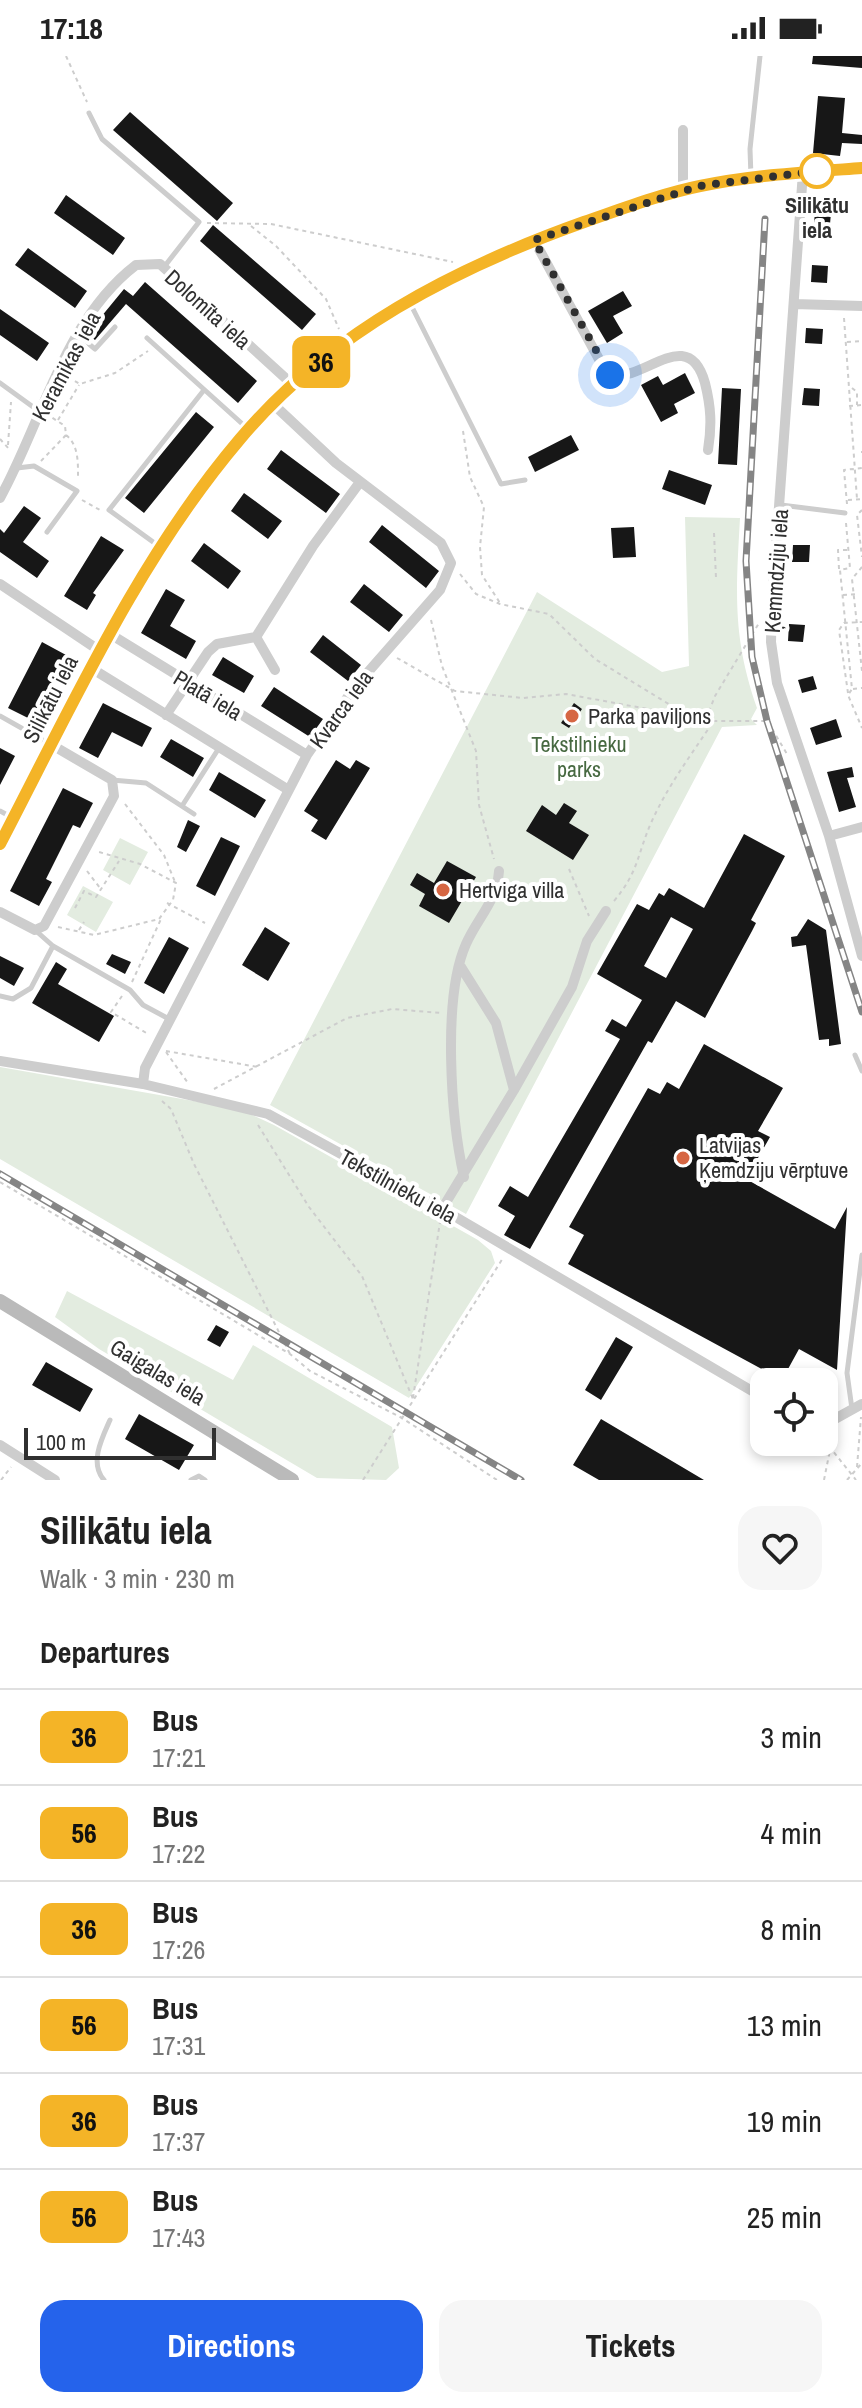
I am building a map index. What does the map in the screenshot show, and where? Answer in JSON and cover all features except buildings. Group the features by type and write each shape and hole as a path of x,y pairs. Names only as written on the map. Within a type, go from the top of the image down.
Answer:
{"main road":[{"name":"Silikātu iela","path":"0,845 7,815 52,745 100,651 161,548 248,430 293,385 347,340 409,300 534,240 683,191 751,178 862,168"},
{"name":"Gaigalas iela","path":"0,1301 292,1480"}],"street":[{"path":"683,130 683,191"},
{"name":"Ķemmdziju iela","path":"803,172 772,604 772,652 777,683 829,836 862,956"},
{"path":"534,240 610,375 623,375 677,356 689,359 698,368 711,407 708,450"},
{"name":"Keramikas iela","path":"0,498 78,335 122,276 136,265 162,266"},
{"name":"Dolomīta iela","path":"162,266 293,385"},
{"path":"794,304 862,306"},
{"path":"273,404 360,482 441,543 451,563"},
{"path":"166,715 217,644 256,637 313,546 360,482"},
{"name":"Kvarca iela","path":"143,1084 145,1068 162,1047 170,1020 307,755 354,688 440,590 451,563"},
{"path":"0,584 100,651"},
{"name":"Platā iela","path":"110,634 307,755"},
{"path":"256,637 275,670"},
{"name":"Platā iela","path":"91,668 287,789"},
{"path":"0,912 35,930 46,923 114,796 112,780 52,745"},
{"path":"829,836 862,827"},
{"path":"464,1177 449,1043 452,1013 465,945 498,888 499,871"},
{"path":"442,1209 464,1177 572,987 594,926 606,911"},
{"path":"461,967 496,1023 514,1090"},
{"name":"Tekstilnieku iela","path":"0,1061 143,1084 268,1114 442,1209 750,1390"},
{"path":"838,1419 859,1409"},
{"path":"0,1445 55,1480"}],"lane":[{"path":"751,178 750,149 760,56"},
{"path":"89,113 102,139 199,222 162,266"},
{"path":"409,300 501,484 525,480"},
{"path":"78,335 95,349 115,327"},
{"path":"147,338 248,430"},
{"path":"0,383 41,412"},
{"path":"161,548 109,510 204,390"},
{"path":"16,468 34,466 77,491 47,532"},
{"path":"780,505 845,513"},
{"path":"0,716 52,745"},
{"path":"182,806 219,747"},
{"path":"112,780 146,783 194,814"},
{"path":"35,930 53,946 128,989 143,1005 170,1020"},
{"path":"0,996 13,999 31,988 53,946"},
{"path":"855,1055 862,1071"},
{"path":"859,1409 847,1391 847,1373 862,1255"},
{"path":"104,1480 96,1468 96,1458 110,1420"},
{"path":"191,1480 199,1476 205,1480"}],"path":[{"path":"66,56 89,113"},
{"path":"199,222 250,226 271,224 458,263"},
{"path":"250,226 276,246 326,299 341,334"},
{"path":"844,318 857,499"},
{"path":"846,342 862,341"},
{"path":"58,421 80,384 115,373 155,346"},
{"path":"60,372 80,384"},
{"path":"851,388 857,392 857,405"},
{"path":"8,445 13,392"},
{"path":"848,406 862,405"},
{"path":"463,409 462,427 470,477 484,507 480,547 482,575 500,604"},
{"path":"41,412 65,426 66,435 71,439 79,461 77,491 83,501 97,510 109,510"},
{"path":"34,466 66,435"},
{"path":"862,468 844,470 846,501 862,499"},
{"path":"862,510 856,515 862,557"},
{"path":"840,570 850,568 845,513"},
{"path":"714,533 716,578"},
{"path":"848,695 852,689 838,550 849,550"},
{"path":"451,563 476,594 500,604 549,614 595,659 691,717"},
{"path":"862,567 852,579 862,671"},
{"path":"842,595 859,594"},
{"path":"706,720 715,696 772,604"},
{"path":"426,605 442,666 455,691 476,751 479,805 488,846 499,871"},
{"path":"844,623 862,622"},
{"path":"844,623 839,630 844,689 862,728"},
{"path":"404,662 455,691 523,698 566,694 713,721 767,721"},
{"path":"852,689 862,688"},
{"path":"606,911 633,878 661,803 713,721"},
{"path":"114,796 125,803 160,849 176,883 128,989 111,1012 162,1047 200,1096 347,1018 392,1009 452,1013"},
{"path":"87,846 120,860 140,864 176,883"},
{"path":"75,908 84,891 96,897 120,860"},
{"path":"80,861 100,889"},
{"path":"569,869 594,926"},
{"path":"169,904 216,929"},
{"path":"46,923 94,935 161,918"},
{"path":"79,932 84,922"},
{"path":"162,1047 258,1067"},
{"path":"162,1101 171,1109 194,1164 290,1354"},
{"path":"257,1124 309,1207 362,1276 413,1399"},
{"path":"0,1182 290,1354 310,1371 402,1418 497,1480"},
{"path":"413,1399 442,1209"},
{"path":"363,1480 508,1250"},
{"path":"857,1467 859,1409"},
{"path":"1,1480 18,1456"},
{"path":"824,1480 828,1456"},
{"path":"836,1456 856,1480"},
{"path":"847,1480 862,1463"}],"green space":[{"name":"Tekstilnieku parks","path":"685,517 740,518 738,614 743,659 757,708 751,719 757,725 722,727 466,1214 270,1105 537,592 662,672 689,666"},
{"path":"120,838 148,852 130,885 103,870"},
{"path":"83,886 113,902 96,932 67,915"},
{"path":"0,1067 239,1109 274,1125 478,1240 491,1251 495,1263 409,1398 0,1159"},
{"path":"67,1291 233,1380 253,1345 392,1427 399,1468 386,1480 317,1478 99,1349 55,1317"}],"railway":[{"path":"765,219 746,561 752,657 767,721 862,1012"},
{"path":"0,1174 521,1480"}],"bus line":[{"name":"36","path":"0,844 100,651 178,521 240,439 293,385 347,340 476,265 610,213 699,186 767,175 862,168"}],"place":[{"name":"Silikātu iela","path":"817,171"},
{"name":"Parka paviljons","path":"572,716"},
{"name":"Hertviga villa","path":"443,890"},
{"name":"Latvijas Ķemdziju vērptuve","path":"683,1158"}],"route":[{"path":"610,375 534,240 699,186 817,171"}]}
